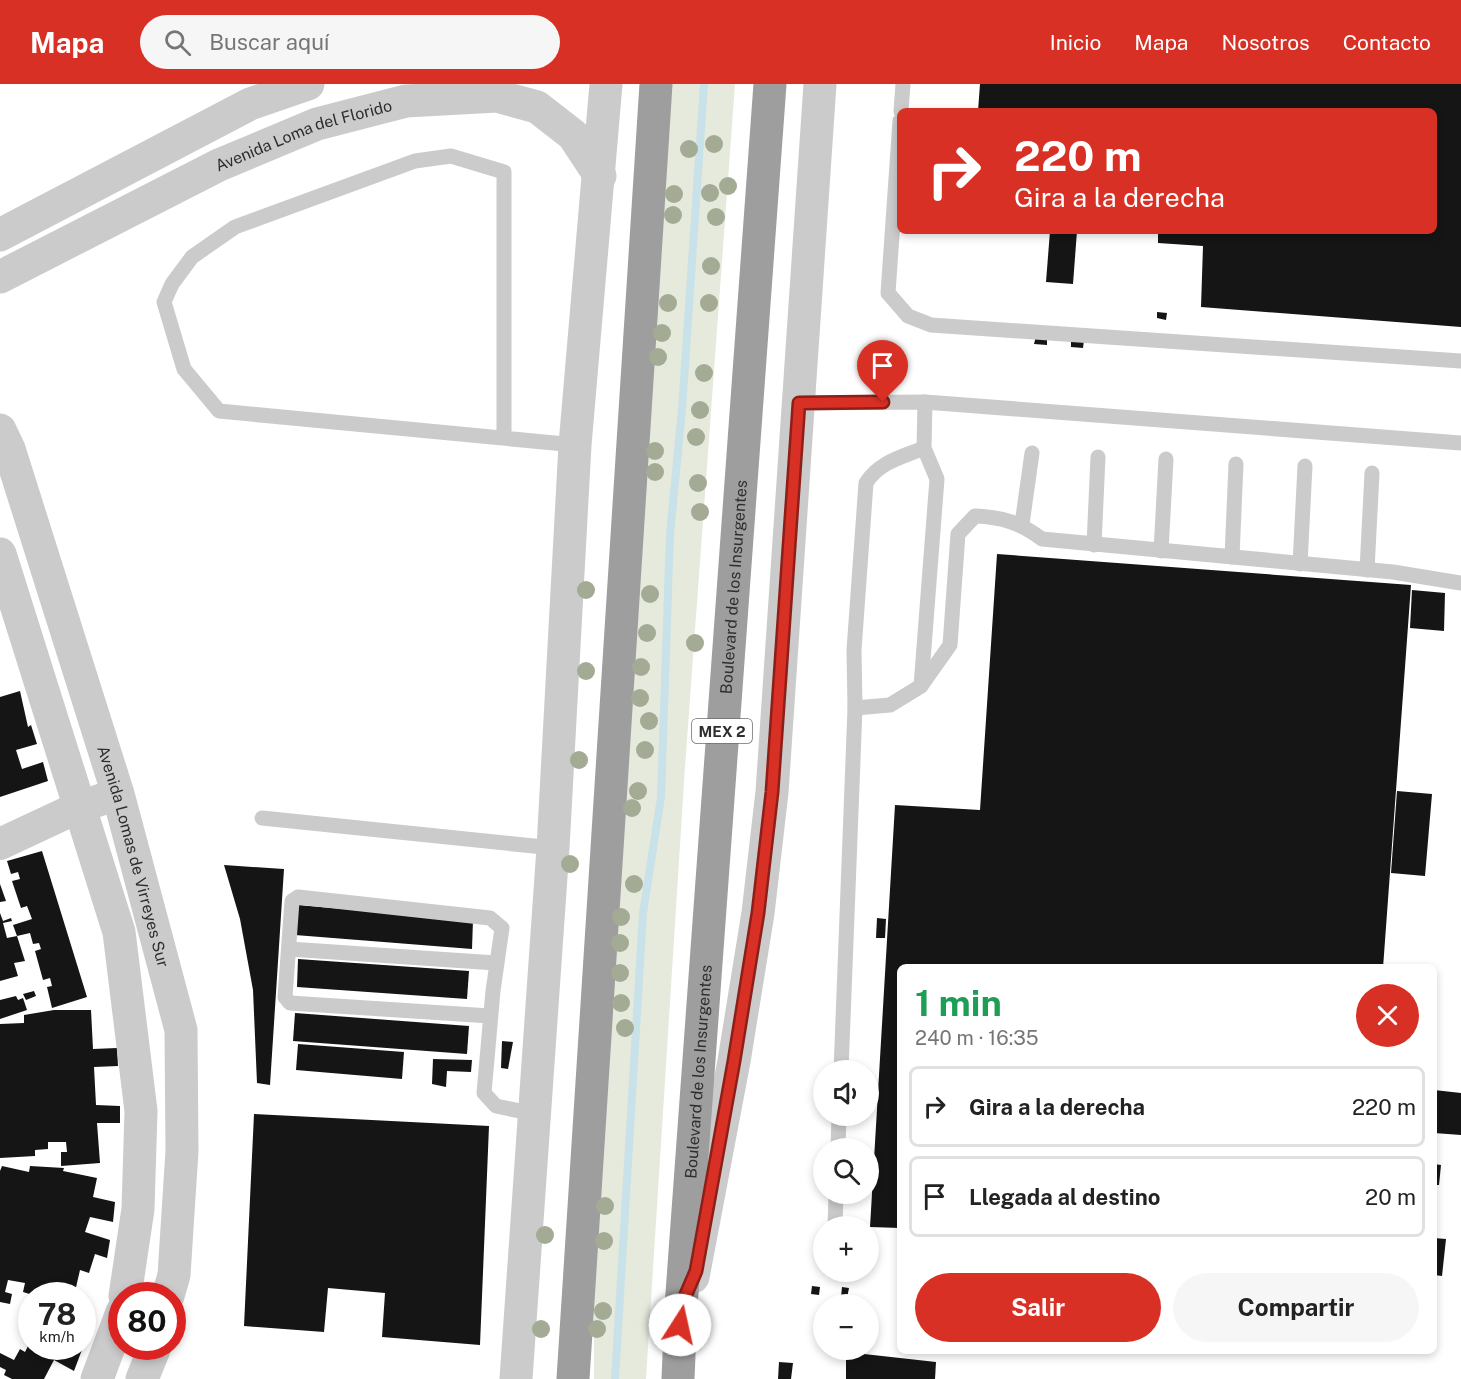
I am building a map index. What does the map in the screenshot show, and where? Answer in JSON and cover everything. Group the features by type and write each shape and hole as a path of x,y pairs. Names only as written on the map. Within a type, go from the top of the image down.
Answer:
{"highway":[{"path":"573,1379 657,84"},
{"name":"Boulevard de los Insurgentes","path":"678,1379 681,1306 770,84"}],"street":[{"path":"0,235 250,104 308,84"},
{"path":"516,1379 553,848 575,445 600,176 606,84"},
{"path":"681,1306 696,1271 734,1061 758,913 772,792 820,84"},
{"name":"Avenida Loma del Florido","path":"0,277 219,165 317,124 406,101 497,96 537,107 573,135 600,176"},
{"path":"72,198 92,230"},
{"name":"Avenida Lomas de Virreyes Sur","path":"0,430 9,449 118,794 181,1030 182,1151 172,1282"},
{"path":"2,567 119,932 141,1112 138,1209 127,1282"},
{"path":"0,844 79,807 118,794"},
{"path":"97,1379 108,1350"},
{"path":"142,1379 149,1360"}],"lane":[{"path":"901,108 903,84"},
{"path":"504,436 504,172 450,156 415,161 235,227 192,257 172,284 165,302 184,369 219,411 504,436 575,445"},
{"path":"897,164 888,293 908,316 931,325 1461,361"},
{"path":"799,403 926,402 1461,443"},
{"path":"921,686 937,479 924,448 926,402"},
{"path":"841,1060 855,708 854,650 866,483 873,471 924,448"},
{"path":"1022,524 1032,453"},
{"path":"1094,544 1098,458"},
{"path":"1161,551 1166,459"},
{"path":"1232,557 1236,464"},
{"path":"1299,564 1305,466"},
{"path":"1367,570 1372,473"},
{"path":"855,708 890,705 921,686 950,645 958,534 975,516 998,516 1022,524 1042,539 1367,570 1461,583"},
{"path":"262,818 553,848"},
{"path":"490,1016 290,1003 285,997 292,901 298,897 490,918 502,928 490,1016 484,1093 496,1106 534,1114"},
{"path":"289,950 496,963"}],"shaded area":[{"path":"669,84 735,84 685,767 646,1379 594,1379 594,1256"}],"building":[{"path":"980,84 1461,84 1461,327 1201,307 1203,246 1158,243 1158,234 1437,234 1437,108 978,108"},
{"path":"1050,234 1077,234 1073,284 1046,282"},
{"path":"1157,312 1167,313 1166,320 1157,318"},
{"path":"1036,336 1047,337 1047,345 1034,344"},
{"path":"1071,339 1084,340 1083,348 1071,347"},
{"path":"997,554 1411,585 1383,964 897,964 897,1228 879,1227 879,1216 871,1216 871,1204 879,1204 879,1138 875,1138 876,1126 879,1126 879,1075 895,805 980,810"},
{"path":"1412,590 1445,593 1444,631 1410,628"},
{"path":"20,691 28,727 31,725 37,744 16,750 22,769 43,762 48,781 0,797 0,697"},
{"path":"1397,791 1432,794 1425,876 1391,873"},
{"path":"42,851 87,997 52,1008 47,987 52,986 50,978 43,980 35,951 41,949 39,943 33,944 30,933 17,936 13,925 32,919 27,906 21,908 12,881 20,879 18,872 11,874 7,861"},
{"path":"224,865 284,869 270,1085 257,1083 253,990 240,919"},
{"path":"0,884 6,901 0,902"},
{"path":"297,905 473,920 472,949 295,935"},
{"path":"0,913 3,921 11,918 12,921 3,923 7,938 17,936 25,961 14,963 18,976 0,981"},
{"path":"877,918 886,919 885,938 876,938"},
{"path":"298,959 469,971 467,999 297,987"},
{"path":"34,991 36,996 26,1000 23,994"},
{"path":"16,996 18,1000 23,998 27,1010 0,1019 0,1000"},
{"path":"54,1010 91,1010 93,1049 117,1048 118,1066 94,1067 96,1105 120,1106 120,1123 97,1123 100,1163 61,1166 61,1152 67,1152 66,1142 48,1142 48,1149 35,1150 35,1156 0,1158 0,1024 24,1023 24,1015"},
{"path":"295,1013 469,1026 467,1054 293,1041"},
{"path":"502,1041 513,1042 508,1069 501,1068"},
{"path":"298,1044 404,1052 402,1079 296,1070"},
{"path":"433,1059 472,1060 471,1072 447,1071 446,1087 432,1084"},
{"path":"1437,1090 1461,1093 1461,1135 1437,1133"},
{"path":"254,1114 489,1126 480,1345 382,1337 385,1293 328,1288 324,1332 244,1326"},
{"path":"1437,1164 1441,1165 1439,1185 1437,1185"},
{"path":"2,1166 29,1172 30,1166 64,1168 63,1171 97,1178 93,1197 115,1202 113,1222 90,1217 85,1232 110,1240 107,1258 95,1254 89,1273 80,1270 77,1282 8,1280 5,1292 12,1294 10,1304 0,1302 0,1171"},
{"path":"1437,1238 1446,1239 1442,1276 1437,1275"},
{"path":"812,1286 820,1287 819,1294 811,1294"},
{"path":"842,1287 849,1288 848,1294 841,1294"},
{"path":"0,1353 14,1360 18,1353 18,1360 54,1360 44,1379 12,1379 4,1375 6,1370 0,1367"},
{"path":"879,1356 936,1362 935,1379 846,1379 846,1360 879,1360"},
{"path":"54,1360 78,1360 74,1371"},
{"path":"779,1362 793,1363 791,1379 778,1379"}],"waterway":[{"path":"615,1379 643,913 661,797 670,534 682,409 704,84"}],"route":[{"path":"680,1325 681,1306 696,1271 758,913 772,792 799,403 883,402"}]}
